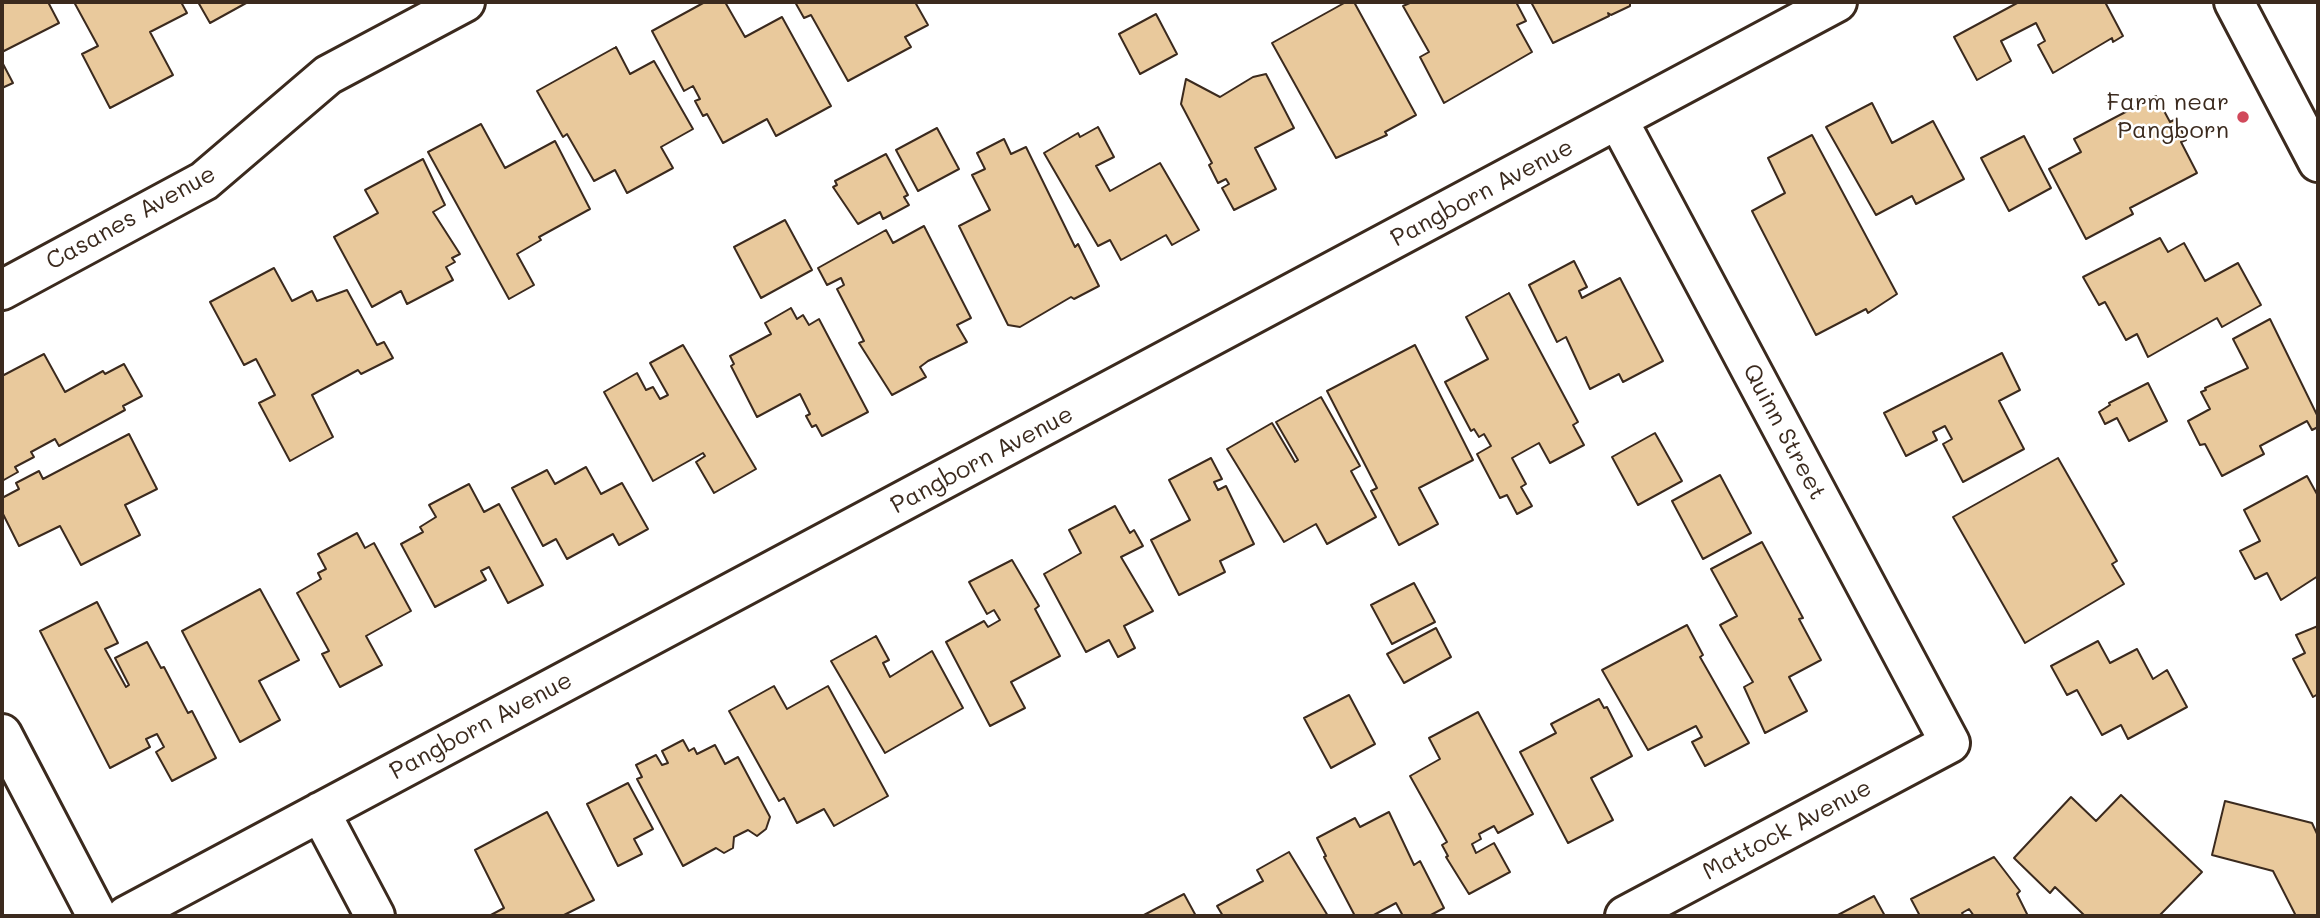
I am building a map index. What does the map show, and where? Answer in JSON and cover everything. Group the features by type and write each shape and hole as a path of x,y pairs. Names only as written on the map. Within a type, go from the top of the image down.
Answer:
{"street":[{"name":"Casanes Avenue","path":"2,289 204,181 319,81 465,2"},
{"name":"Pangborn Avenue","path":"126,916 1837,2"},
{"path":"2234,2 2318,162"},
{"name":"Quinn Street","path":"1618,121 1950,743"},
{"path":"2,734 97,916"},
{"name":"Mattock Avenue","path":"1625,916 1950,743"},
{"path":"320,812 375,916"}],"building":[{"path":"2,2 48,2 59,23 2,52"},
{"path":"74,2 181,2 187,13 150,32 173,75 110,108 82,54 98,46"},
{"path":"198,2 248,2 210,23"},
{"path":"705,2 725,2 745,37 782,17 831,106 776,136 767,119 723,143 707,114 703,116 695,101 700,99 693,86 684,91 652,31"},
{"path":"795,2 915,2 928,25 905,37 911,47 848,81 811,15 804,18"},
{"path":"1346,2 1354,2 1416,115 1385,132 1387,135 1336,158 1272,43"},
{"path":"1412,2 1516,2 1526,21 1517,25 1532,52 1444,103 1420,57 1429,52 1403,6"},
{"path":"1531,2 1630,2 1630,6 1611,15 1608,13 1609,16 1553,43"},
{"path":"2019,2 2105,2 2123,36 2113,42 2112,38 2053,73 2038,45 2045,41 2036,23 2001,41 2011,61 1977,80 1954,37"},
{"path":"1156,14 1177,54 1140,74 1119,34"},
{"path":"616,47 630,74 654,61 693,129 661,147 673,168 627,193 615,170 594,181 567,134 563,137 537,91"},
{"path":"2,62 13,83 2,88"},
{"path":"1266,74 1294,128 1255,148 1276,189 1234,210 1222,188 1229,184 1226,179 1218,183 1209,165 1212,163 1181,104 1186,79 1220,97 1253,77"},
{"path":"2156,96 2170,122 2176,119 2186,140 2181,142 2197,173 2130,208 2133,214 2086,239 2049,169 2081,152 2074,139"},
{"path":"1872,103 1892,143 1933,121 1964,179 1916,204 1912,196 1876,215 1826,127"},
{"path":"481,124 505,168 555,141 590,209 539,237 541,240 517,254 534,285 509,299 428,152"},
{"path":"1098,127 1114,157 1096,166 1110,191 1160,163 1199,230 1172,245 1166,235 1121,260 1110,240 1098,246 1044,153 1078,133 1080,137"},
{"path":"937,128 959,169 918,191 896,150"},
{"path":"1812,135 1897,294 1868,313 1866,309 1816,335 1752,211 1785,193 1768,158"},
{"path":"2024,136 2051,188 2009,211 1981,158"},
{"path":"1004,139 1011,154 1026,147 1075,247 1078,244 1099,286 1074,299 1071,297 1020,327 1008,325 959,226 990,210 972,175 985,169 977,153"},
{"path":"886,154 908,195 904,197 909,205 883,219 880,212 858,224 833,187 837,185 835,181"},
{"path":"423,159 445,205 433,212 460,254 452,258 455,262 446,267 453,280 407,304 401,291 372,307 334,237 378,213 365,190"},
{"path":"785,220 812,270 761,298 734,247"},
{"path":"924,226 971,318 957,325 967,342 928,361 920,367 926,377 892,395 859,343 864,341 837,289 844,285 841,278 827,285 818,268 886,230 893,243"},
{"path":"2160,238 2168,252 2184,243 2205,281 2238,263 2261,305 2222,327 2217,318 2148,357 2137,334 2126,340 2105,302 2099,305 2083,277"},
{"path":"1574,261 1587,287 1579,291 1582,298 1620,278 1663,361 1623,382 1619,374 1590,389 1566,337 1557,342 1529,285"},
{"path":"274,268 292,301 312,291 317,301 347,290 377,345 384,342 393,358 361,374 358,370 312,395 333,437 290,461 259,403 275,395 256,359 244,365 210,302"},
{"path":"1509,293 1578,422 1573,425 1584,445 1550,463 1539,443 1512,458 1526,484 1521,487 1532,506 1517,514 1507,495 1500,498 1477,454 1491,446 1484,434 1479,437 1474,429 1471,431 1445,382 1488,359 1466,317"},
{"path":"791,308 797,319 803,315 809,325 819,319 868,412 822,436 816,425 812,427 806,416 810,414 800,394 757,417 731,366 734,364 730,356 771,334 765,323"},
{"path":"2270,319 2318,417 2318,427 2312,430 2307,421 2260,446 2264,454 2222,476 2205,444 2200,445 2188,421 2210,409 2201,392 2206,390 2205,388 2248,368 2233,339"},
{"path":"683,345 756,469 714,493 696,462 705,456 703,453 653,481 604,392 637,373 646,390 653,387 660,399 668,395 650,363"},
{"path":"1415,345 1473,460 1419,488 1438,524 1399,545 1371,491 1377,488 1327,391"},
{"path":"2002,353 2020,390 1999,401 2024,449 1963,482 1943,444 1952,439 1945,426 1933,432 1937,440 1906,456 1884,413"},
{"path":"44,354 65,392 103,371 105,374 124,364 142,396 123,406 125,410 59,446 55,439 31,452 34,457 15,467 18,472 2,481 2,376"},
{"path":"2148,383 2167,421 2129,441 2117,418 2105,424 2099,412 2110,405 2109,403"},
{"path":"1321,397 1360,466 1351,471 1376,517 1327,544 1316,524 1284,542 1227,449 1272,423 1295,462 1298,460 1276,422"},
{"path":"1655,433 1682,481 1638,505 1612,457"},
{"path":"129,434 157,489 125,505 140,535 81,565 60,526 19,546 2,512 2,498 19,489 16,483 39,471 43,479"},
{"path":"1211,458 1222,479 1214,482 1218,490 1226,486 1254,544 1220,561 1225,572 1179,595 1151,540 1190,520 1169,480"},
{"path":"2058,458 2117,561 2112,564 2124,584 2025,643 1953,517"},
{"path":"586,467 601,494 622,483 648,529 619,545 613,534 567,559 556,539 543,546 512,488 547,470 555,484"},
{"path":"1720,475 1751,533 1703,559 1672,501"},
{"path":"2307,476 2318,496 2318,576 2281,600 2267,573 2255,579 2240,551 2260,541 2244,510"},
{"path":"469,484 484,512 499,504 543,585 508,603 489,567 481,571 486,580 435,607 401,544 423,532 420,527 436,517 429,505"},
{"path":"1115,506 1130,533 1134,530 1143,546 1121,557 1153,611 1124,626 1135,648 1118,657 1109,640 1086,652 1044,574 1081,553 1069,530"},
{"path":"357,533 365,548 374,543 411,611 366,636 382,665 340,687 322,654 329,651 297,593 321,579 318,573 326,569 318,554"},
{"path":"1762,542 1803,618 1799,619 1821,660 1789,677 1807,711 1765,733 1744,687 1753,682 1720,625 1737,616 1711,569"},
{"path":"1012,560 1039,606 1035,609 1060,656 1011,682 1025,708 990,726 946,642 984,621 988,627 1000,620 994,610 987,614 969,582"},
{"path":"1414,583 1435,622 1392,644 1371,605"},
{"path":"260,589 299,660 259,681 280,720 240,742 182,631"},
{"path":"97,602 118,643 105,649 126,687 129,685 115,658 147,642 161,668 164,667 188,713 192,711 216,758 172,781 156,752 164,747 157,734 146,739 150,747 110,768 40,631"},
{"path":"1687,625 1703,655 1700,657 1749,743 1705,766 1692,742 1702,737 1696,726 1648,750 1602,670"},
{"path":"2318,626 2318,694 2313,697 2293,659 2305,653 2296,635"},
{"path":"1436,628 1451,657 1404,683 1387,654"},
{"path":"876,636 889,660 883,663 890,677 932,651 963,708 885,753 831,661"},
{"path":"2098,641 2110,663 2137,649 2153,679 2167,670 2187,707 2128,739 2121,725 2102,735 2077,690 2067,695 2051,666"},
{"path":"774,686 787,709 828,686 888,796 834,826 824,809 797,823 784,798 779,801 729,711"},
{"path":"1349,695 1375,744 1331,768 1304,718"},
{"path":"1599,699 1604,708 1607,707 1632,756 1591,778 1613,820 1568,843 1520,752 1556,733 1551,724"},
{"path":"1478,712 1533,814 1498,833 1494,826 1479,834 1481,839 1472,844 1476,853 1494,843 1510,872 1469,894 1446,857 1448,856 1442,845 1447,842 1410,776 1440,759 1429,738"},
{"path":"683,740 689,751 694,748 697,754 715,745 725,764 738,757 770,817 766,829 757,836 748,830 734,837 733,848 724,853 716,848 683,866 637,779 642,777 636,765 656,755 662,765 668,763 662,751"},
{"path":"628,783 653,829 634,839 642,854 618,866 587,804"},
{"path":"2121,795 2202,872 2159,916 2082,916 2084,915 2055,887 2050,893 2014,858 2071,797 2096,821"},
{"path":"2225,801 2312,823 2318,836 2318,915 2296,916 2273,871 2212,855"},
{"path":"547,812 594,900 562,916 489,916 504,908 475,850"},
{"path":"1389,812 1414,865 1420,861 1444,908 1429,916 1403,916 1396,903 1372,916 1355,916 1324,857 1326,856 1317,838 1355,818 1360,827"},
{"path":"1289,852 1328,916 1223,916 1217,906 1263,881 1257,870"},
{"path":"1994,857 2020,891 2017,894 2028,916 1974,916 1969,909 1962,913 1964,916 1920,916 1911,899"},
{"path":"1184,894 1196,916 1142,916"},
{"path":"1874,896 1885,916 1836,916"}],"place":[{"name":"Farm near Pangborn","path":"2243,117"}]}
